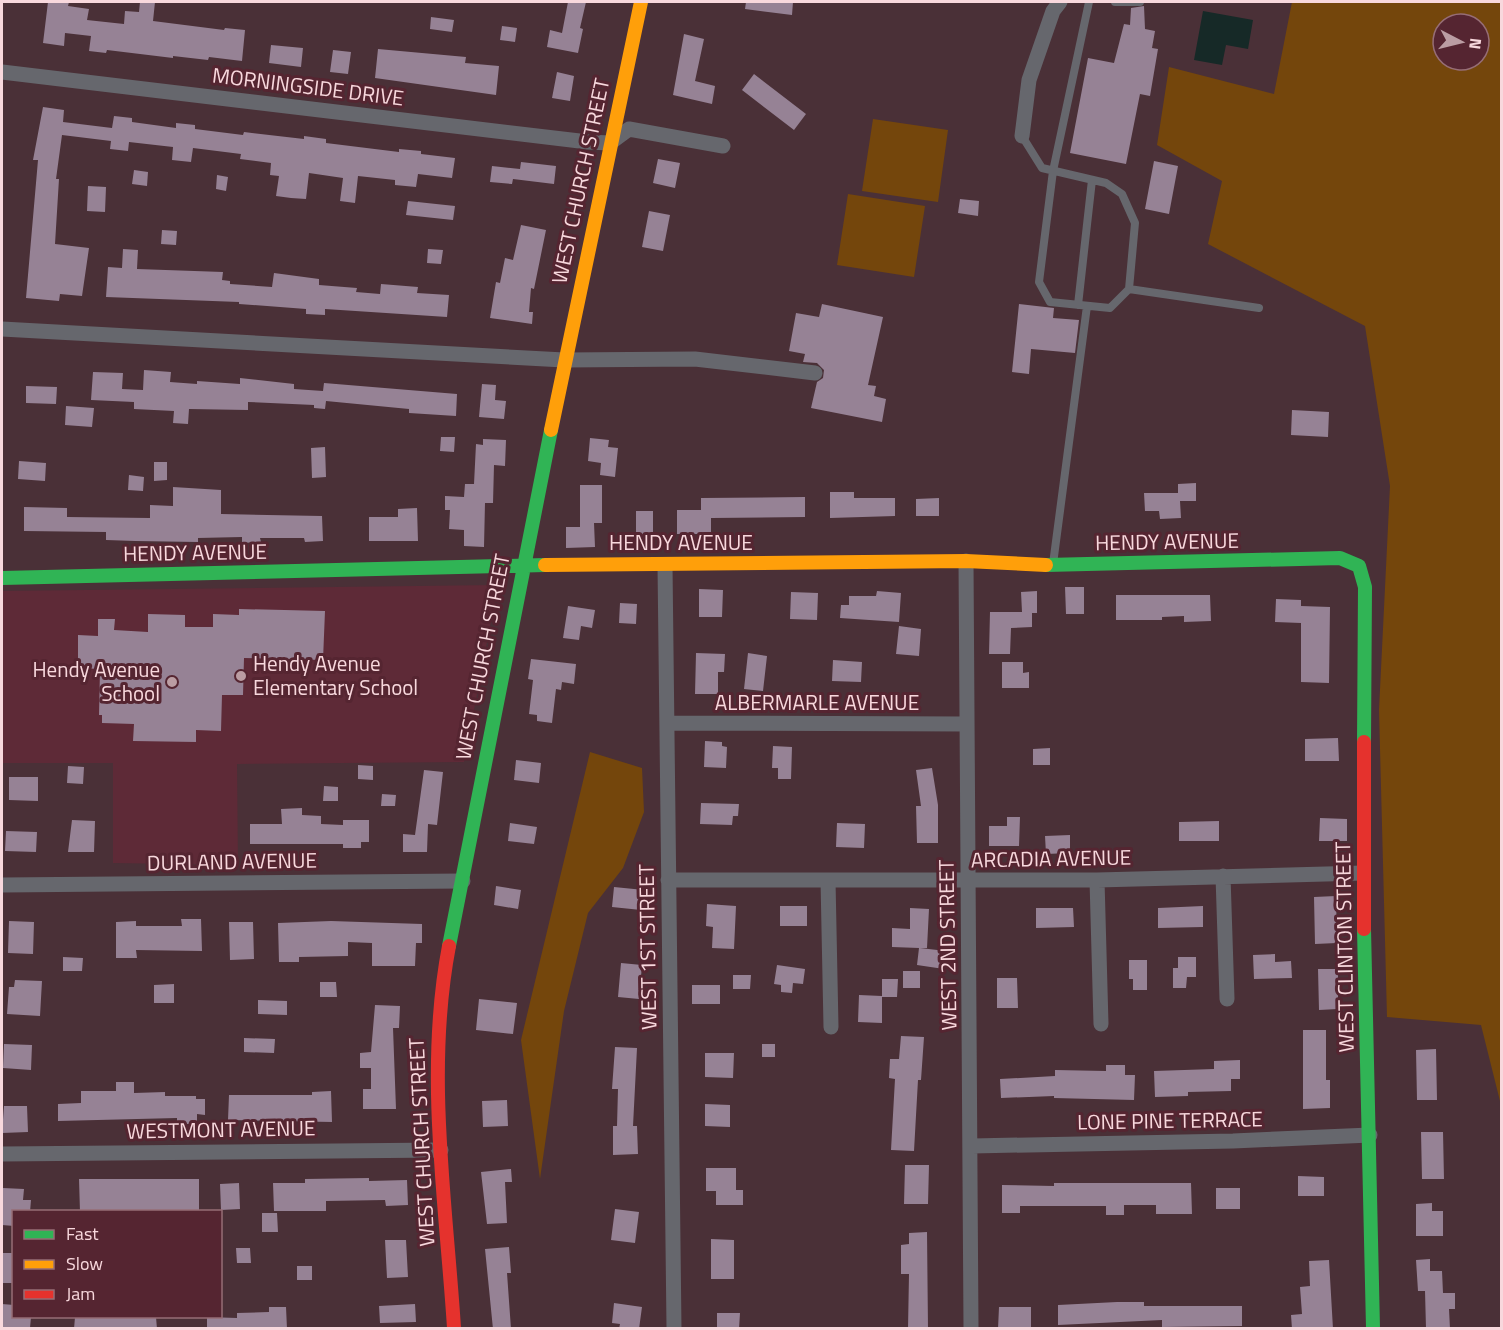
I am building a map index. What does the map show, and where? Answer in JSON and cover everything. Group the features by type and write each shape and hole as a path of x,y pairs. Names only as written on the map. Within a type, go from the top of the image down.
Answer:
{"street":[{"name":"WEST CHURCH STREET","path":"454,1329 436,1057 440,993 522,565 641,2"},
{"path":"1022,136 1029,80 1053,11 1060,2"},
{"name":"MORNINGSIDE DRIVE","path":"2,72 610,143"},
{"path":"610,143 629,129 723,146"},
{"path":"2,329 564,360 694,359 815,373"},
{"name":"HENDY AVENUE","path":"2,579 522,565 966,561 1053,566 1340,558 1359,566"},
{"name":"WEST 2ND STREET","path":"966,561 967,881 972,1146 971,1329"},
{"name":"WEST 1ST STREET","path":"665,565 674,1329"},
{"name":"WEST CLINTON STREET","path":"1359,566 1365,598 1363,873 1373,1329"},
{"name":"ALBERMARLE AVENUE","path":"668,723 966,724"},
{"name":"ARCADIA AVENUE","path":"668,880 1097,880 1363,873"},
{"path":"1223,876 1227,999"},
{"path":"828,880 831,1027"},
{"path":"1097,880 1101,1024"},
{"name":"DURLAND AVENUE","path":"2,885 463,881"},
{"name":"LONE PINE TERRACE","path":"972,1146 1233,1141 1370,1135"},
{"name":"WESTMONT AVENUE","path":"2,1154 441,1150"}],"lane":[{"path":"1022,136 1042,168 1053,171 1106,183 1122,194 1135,224 1129,289 1110,308 1050,302 1039,282 1053,171 1089,2"},
{"path":"1115,2 1140,2"},
{"path":"1078,305 1092,180"},
{"path":"1129,289 1259,308"},
{"path":"1053,566 1087,306"}],"shaded area":[{"path":"1292,2 1501,2 1501,1105 1481,1025 1387,1017 1379,710 1390,486 1365,326 1208,244 1222,181 1157,145 1169,67 1274,94"},
{"path":"1203,11 1253,20 1248,49 1226,45 1222,65 1194,60"},
{"path":"873,119 948,130 938,202 862,191"},
{"path":"848,194 925,206 914,277 837,265"},
{"name":"Hendy Avenue Elementary School","path":"498,585 464,762 237,764 238,865 113,863 113,763 2,763 2,591"},
{"path":"590,752 642,768 644,812 623,868 588,913 564,1011 540,1179 521,1040"}],"building":[{"path":"48,2 69,2 68,6 89,9 87,20 124,24 125,11 139,12 140,2 155,2 153,21 224,30 225,28 245,30 242,61 209,57 208,60 173,56 173,58 107,50 106,53 89,51 91,36 65,33 64,46 43,43"},
{"path":"568,2 586,2 580,28 583,29 578,53 547,47 550,30 562,33"},
{"path":"746,2 793,2 792,15 745,9"},
{"path":"1144,6 1145,29 1155,31 1152,48 1158,49 1150,96 1140,94 1126,164 1070,153 1088,58 1114,63 1124,24 1130,25 1131,8"},
{"path":"431,17 454,20 452,32 430,29"},
{"path":"502,26 517,28 515,42 500,40"},
{"path":"684,34 704,39 695,81 715,86 712,104 673,95"},
{"path":"271,45 303,48 301,67 269,63"},
{"path":"378,49 466,57 465,63 499,66 496,95 375,78"},
{"path":"333,50 351,52 348,74 330,72"},
{"path":"557,72 574,76 570,101 552,98"},
{"path":"754,74 806,114 794,130 742,90"},
{"path":"43,107 64,110 63,122 112,128 114,116 132,118 132,122 176,128 176,123 195,125 195,129 243,135 244,132 304,139 304,136 326,139 326,143 399,152 399,149 421,151 421,154 455,158 452,178 418,174 416,187 395,185 395,180 358,176 355,203 340,201 343,178 309,173 306,199 276,196 279,176 270,175 271,163 240,159 241,154 193,148 191,162 172,160 173,147 129,142 128,151 110,149 111,141 62,135 56,179 59,179 55,244 89,248 82,296 60,294 59,301 26,298 38,160 33,160"},
{"path":"658,159 680,163 675,188 653,183"},
{"path":"1154,161 1178,166 1169,214 1145,209"},
{"path":"521,162 556,166 554,184 513,179 512,184 490,182 492,166 520,169"},
{"path":"134,170 148,172 147,186 132,184"},
{"path":"217,175 228,177 226,191 216,189"},
{"path":"88,186 106,187 105,212 87,211"},
{"path":"960,199 979,201 978,216 958,213"},
{"path":"408,201 455,206 453,220 406,215"},
{"path":"649,211 670,215 663,251 642,247"},
{"path":"521,225 546,230 534,289 531,288 529,312 533,312 532,324 490,318 496,282 500,283 505,258 513,260"},
{"path":"162,230 177,231 176,245 161,244"},
{"path":"123,249 138,250 137,269 223,272 222,280 230,281 230,284 272,287 274,273 319,279 319,285 357,288 356,292 380,294 381,284 418,287 417,293 449,295 447,317 325,309 325,315 306,314 306,309 239,304 239,302 106,297 108,267 122,268"},
{"path":"428,249 443,250 441,264 427,263"},
{"path":"822,304 883,317 868,385 876,386 874,396 886,399 882,422 811,408 817,382 823,378 824,370 817,363 803,362 805,354 789,351 796,313 819,317"},
{"path":"1019,304 1054,308 1053,318 1079,320 1075,353 1031,349 1029,374 1012,372"},
{"path":"144,370 171,372 170,382 240,384 240,378 294,384 294,389 323,391 324,383 457,394 456,416 409,413 409,409 326,401 325,409 314,408 314,405 248,402 248,410 189,409 188,424 173,423 174,411 134,409 134,402 91,400 93,372 123,373 122,389 143,390"},
{"path":"482,384 496,385 495,400 506,401 504,419 479,417"},
{"path":"26,386 57,387 56,404 26,403"},
{"path":"66,406 94,408 92,427 65,425"},
{"path":"1292,410 1329,412 1328,437 1291,435"},
{"path":"441,437 455,437 454,452 440,451"},
{"path":"590,438 609,440 608,447 618,448 615,477 600,475 601,463 588,461"},
{"path":"483,439 506,440 505,466 494,465 493,503 485,503 484,547 464,546 464,530 449,529 450,510 445,510 445,496 464,497 465,484 474,484 476,444 483,445"},
{"path":"325,447 326,477 312,478 311,448"},
{"path":"19,461 46,463 45,481 18,479"},
{"path":"154,462 167,462 167,480 154,481"},
{"path":"129,475 144,477 143,491 128,490"},
{"path":"1196,483 1196,501 1180,501 1181,518 1160,519 1159,511 1145,511 1144,493 1178,493 1178,484"},
{"path":"580,485 602,485 602,523 594,523 595,547 566,548 566,527 580,527"},
{"path":"173,487 221,490 221,514 322,516 323,541 305,542 304,538 260,538 261,542 242,543 242,537 198,538 198,542 135,541 106,540 106,532 24,531 24,507 67,508 67,517 150,518 150,505 173,506"},
{"path":"830,492 854,492 854,498 895,498 895,516 830,518"},
{"path":"805,497 805,517 711,518 711,534 677,534 677,510 701,510 701,498"},
{"path":"939,498 939,516 916,516 916,499"},
{"path":"417,508 418,541 369,541 369,517 398,517 398,509"},
{"path":"636,511 653,511 653,538 636,538"},
{"path":"1065,587 1084,587 1084,614 1066,614"},
{"path":"699,589 723,590 722,617 699,617"},
{"path":"877,591 901,593 899,622 840,618 841,605 849,605 849,596 876,596"},
{"path":"1037,591 1037,613 1032,613 1032,627 1011,628 1010,654 989,654 990,612 1022,612 1021,592"},
{"path":"791,592 818,593 817,620 790,619"},
{"path":"1116,595 1210,595 1211,621 1184,622 1184,616 1162,617 1162,620 1116,620"},
{"path":"1276,599 1301,600 1301,606 1330,607 1329,683 1301,682 1301,623 1275,622"},
{"path":"620,603 637,604 636,624 619,623"},
{"path":"568,606 595,610 592,628 581,626 579,640 563,638"},
{"name":"Hendy Avenue School","path":"239,609 325,611 323,660 244,658 243,695 222,695 221,731 196,730 196,742 133,741 134,724 102,723 102,715 99,715 100,669 78,668 78,635 98,636 98,619 115,619 114,630 148,632 148,614 185,615 185,627 213,627 213,614 239,615"},
{"path":"899,626 921,629 919,656 896,654"},
{"path":"696,653 725,654 724,672 718,672 718,694 695,694"},
{"path":"748,653 767,656 763,691 744,689"},
{"path":"531,659 576,664 574,684 562,682 561,690 556,689 552,723 537,721 537,715 529,714 533,680 528,679"},
{"path":"833,660 862,662 861,682 832,681"},
{"path":"1002,662 1023,662 1023,673 1029,672 1029,688 1002,688"},
{"path":"1338,738 1339,761 1305,761 1305,739"},
{"path":"705,741 722,742 722,746 727,747 726,768 704,767"},
{"path":"773,746 792,747 791,779 778,779 778,768 772,768"},
{"path":"1050,748 1050,765 1033,765 1033,749"},
{"path":"516,760 541,763 539,783 514,780"},
{"path":"358,765 373,766 373,780 358,779"},
{"path":"68,766 84,767 83,784 67,783"},
{"path":"932,768 938,805 938,843 917,843 916,806 921,806 916,770"},
{"path":"424,770 443,772 437,825 428,824 427,852 403,852 403,834 415,835"},
{"path":"9,777 38,777 38,801 9,800"},
{"path":"324,786 338,787 338,801 323,801"},
{"path":"382,794 396,795 395,806 381,806"},
{"path":"701,803 739,804 738,816 733,816 732,825 700,824"},
{"path":"302,808 302,815 321,816 321,824 343,825 343,820 369,820 369,842 361,842 361,848 343,848 343,844 250,844 250,824 282,824 281,809"},
{"path":"1007,817 1020,817 1019,846 989,846 989,826 1007,826"},
{"path":"1320,818 1347,819 1347,841 1319,841"},
{"path":"72,820 95,821 94,852 68,852"},
{"path":"1219,821 1219,841 1179,841 1179,822"},
{"path":"510,823 537,827 534,844 508,841"},
{"path":"837,823 865,824 864,848 836,847"},
{"path":"6,831 37,832 36,852 5,851"},
{"path":"1070,835 1070,853 1046,854 1045,836"},
{"path":"496,886 521,890 518,909 494,905"},
{"path":"614,887 644,890 641,910 612,907"},
{"path":"1336,896 1337,943 1315,944 1314,897"},
{"path":"707,904 736,906 734,949 712,948 713,927 706,926"},
{"path":"780,906 807,906 807,926 780,926"},
{"path":"1203,906 1203,927 1158,928 1158,908"},
{"path":"910,908 929,909 927,948 920,948 946,951 944,969 917,965 919,948 892,947 892,928 910,929"},
{"path":"1036,908 1073,908 1074,927 1036,928"},
{"path":"181,919 201,919 202,951 136,950 137,958 116,958 116,922 136,921 136,926 182,926"},
{"path":"9,921 34,922 33,954 8,953"},
{"path":"331,921 422,924 422,943 416,943 415,966 372,966 372,943 348,942 348,956 299,957 299,962 279,962 278,923"},
{"path":"229,922 253,922 254,959 230,960"},
{"path":"1275,954 1275,962 1291,961 1292,978 1254,979 1253,955"},
{"path":"63,957 83,958 82,971 63,971"},
{"path":"1178,957 1196,957 1196,977 1187,977 1186,988 1173,988 1173,968 1178,968"},
{"path":"1129,960 1147,960 1147,990 1133,990 1133,979 1129,979"},
{"path":"621,963 642,965 639,999 618,997"},
{"path":"777,965 805,969 803,984 793,983 792,993 781,992 781,985 774,984"},
{"path":"1318,969 1338,969 1338,1009 1319,1010"},
{"path":"903,971 920,971 920,988 903,988"},
{"path":"733,975 751,975 750,989 733,989"},
{"path":"997,978 1017,978 1018,1008 997,1008"},
{"path":"882,979 898,979 897,997 882,997 882,1023 858,1022 859,995 882,996"},
{"path":"15,980 42,981 40,1016 7,1014 9,987 14,987"},
{"path":"320,982 336,982 337,997 320,997"},
{"path":"174,984 174,1003 154,1003 154,985"},
{"path":"692,985 720,985 720,1004 692,1004"},
{"path":"479,999 517,1003 513,1034 476,1030"},
{"path":"258,1000 287,1001 287,1015 258,1014"},
{"path":"375,1005 400,1006 399,1028 393,1028 396,1109 363,1109 363,1089 371,1089 371,1068 360,1068 360,1053 371,1052"},
{"path":"1303,1030 1326,1030 1326,1080 1330,1080 1330,1108 1303,1109"},
{"path":"901,1036 924,1037 921,1080 918,1080 914,1151 891,1150 895,1079 889,1078 890,1059 899,1059"},
{"path":"244,1038 275,1039 274,1053 244,1052"},
{"path":"4,1044 32,1045 31,1070 3,1068"},
{"path":"762,1044 775,1044 775,1057 762,1057"},
{"path":"615,1047 637,1048 633,1126 637,1126 638,1154 613,1155 613,1126 617,1126 618,1089 612,1089"},
{"path":"1436,1049 1437,1100 1417,1100 1416,1050"},
{"path":"705,1053 734,1053 733,1078 705,1077"},
{"path":"1240,1060 1240,1079 1231,1079 1231,1091 1188,1092 1188,1096 1155,1097 1154,1071 1214,1069 1214,1061"},
{"path":"1106,1065 1125,1065 1125,1075 1135,1075 1134,1100 1054,1098 1054,1096 1001,1098 1000,1079 1055,1076 1055,1070 1106,1071"},
{"path":"116,1082 134,1082 134,1093 165,1092 165,1096 196,1096 196,1099 205,1099 205,1115 197,1114 197,1124 177,1124 177,1118 58,1121 58,1104 81,1103 81,1091 116,1091"},
{"path":"331,1091 332,1122 228,1120 229,1095 312,1095 312,1092"},
{"path":"507,1100 508,1126 483,1127 482,1101"},
{"path":"705,1104 730,1105 730,1127 705,1126"},
{"path":"4,1106 27,1106 28,1132 2,1133"},
{"path":"1421,1132 1443,1132 1444,1179 1422,1179"},
{"path":"905,1165 929,1165 928,1204 904,1204"},
{"path":"706,1168 736,1168 736,1190 743,1190 743,1205 716,1205 716,1191 706,1191"},
{"path":"511,1169 512,1182 505,1182 507,1223 487,1224 481,1172"},
{"path":"1298,1176 1324,1177 1324,1196 1298,1196"},
{"path":"369,1178 369,1181 407,1180 408,1205 386,1206 385,1200 326,1201 326,1211 274,1211 273,1183 305,1183 305,1179"},
{"path":"79,1179 199,1179 199,1210 80,1210"},
{"path":"239,1183 240,1209 221,1210 220,1184"},
{"path":"1054,1183 1191,1183 1192,1214 1156,1214 1156,1205 1124,1205 1124,1215 1106,1215 1106,1206 1020,1206 1020,1213 1002,1213 1002,1185 1054,1186"},
{"path":"3,1188 24,1189 23,1200 31,1200 30,1210 12,1210 12,1226 2,1225"},
{"path":"1216,1188 1240,1188 1240,1209 1216,1209"},
{"path":"1432,1203 1432,1211 1443,1211 1443,1236 1416,1236 1416,1204"},
{"path":"615,1209 639,1212 635,1243 611,1240"},
{"path":"262,1213 277,1213 278,1232 262,1232"},
{"path":"927,1232 928,1329 908,1329 909,1274 901,1274 901,1245 909,1244 909,1233"},
{"path":"711,1239 734,1240 734,1279 711,1279"},
{"path":"385,1240 406,1240 408,1277 387,1278"},
{"path":"509,1247 511,1273 507,1273 511,1329 493,1329 485,1249"},
{"path":"236,1248 250,1248 251,1263 237,1263"},
{"path":"2,1253 12,1253 12,1283 2,1283"},
{"path":"1430,1259 1430,1271 1442,1271 1443,1293 1455,1293 1455,1309 1449,1309 1450,1329 1426,1329 1425,1291 1418,1291 1416,1260"},
{"path":"1329,1260 1333,1329 1292,1329 1291,1315 1302,1314 1300,1287 1310,1286 1309,1261"},
{"path":"297,1266 312,1266 312,1280 297,1280"},
{"path":"1144,1302 1144,1306 1242,1306 1242,1326 1162,1327 1162,1320 1058,1325 1058,1305"},
{"path":"614,1303 642,1307 639,1329 619,1329 620,1324 612,1323"},
{"path":"2,1304 12,1305 12,1318 31,1318 30,1328 2,1327"},
{"path":"415,1304 416,1322 380,1323 379,1306"},
{"path":"269,1307 286,1307 287,1329 207,1329 207,1318 237,1318 237,1313 269,1312"},
{"path":"999,1307 1031,1307 1031,1329 998,1329"},
{"path":"717,1313 740,1313 739,1329 717,1329"},
{"path":"75,1318 156,1318 157,1329 74,1329"}],"traffic: fast":[{"path":"449,946 551,430"},
{"path":"1046,565 1340,558 1359,566 1365,587 1364,742"},
{"path":"2,578 545,565"},
{"path":"1364,929 1373,1328"}],"traffic: slow":[{"path":"551,430 641,2"},
{"path":"545,565 966,561 1046,565"}],"traffic: jam":[{"path":"1364,742 1364,929"},
{"path":"449,946 442,993 438,1089 454,1328"}],"place":[{"name":"Hendy Avenue Elementary School","path":"241,676"},
{"name":"Hendy Avenue School","path":"172,682"}]}
